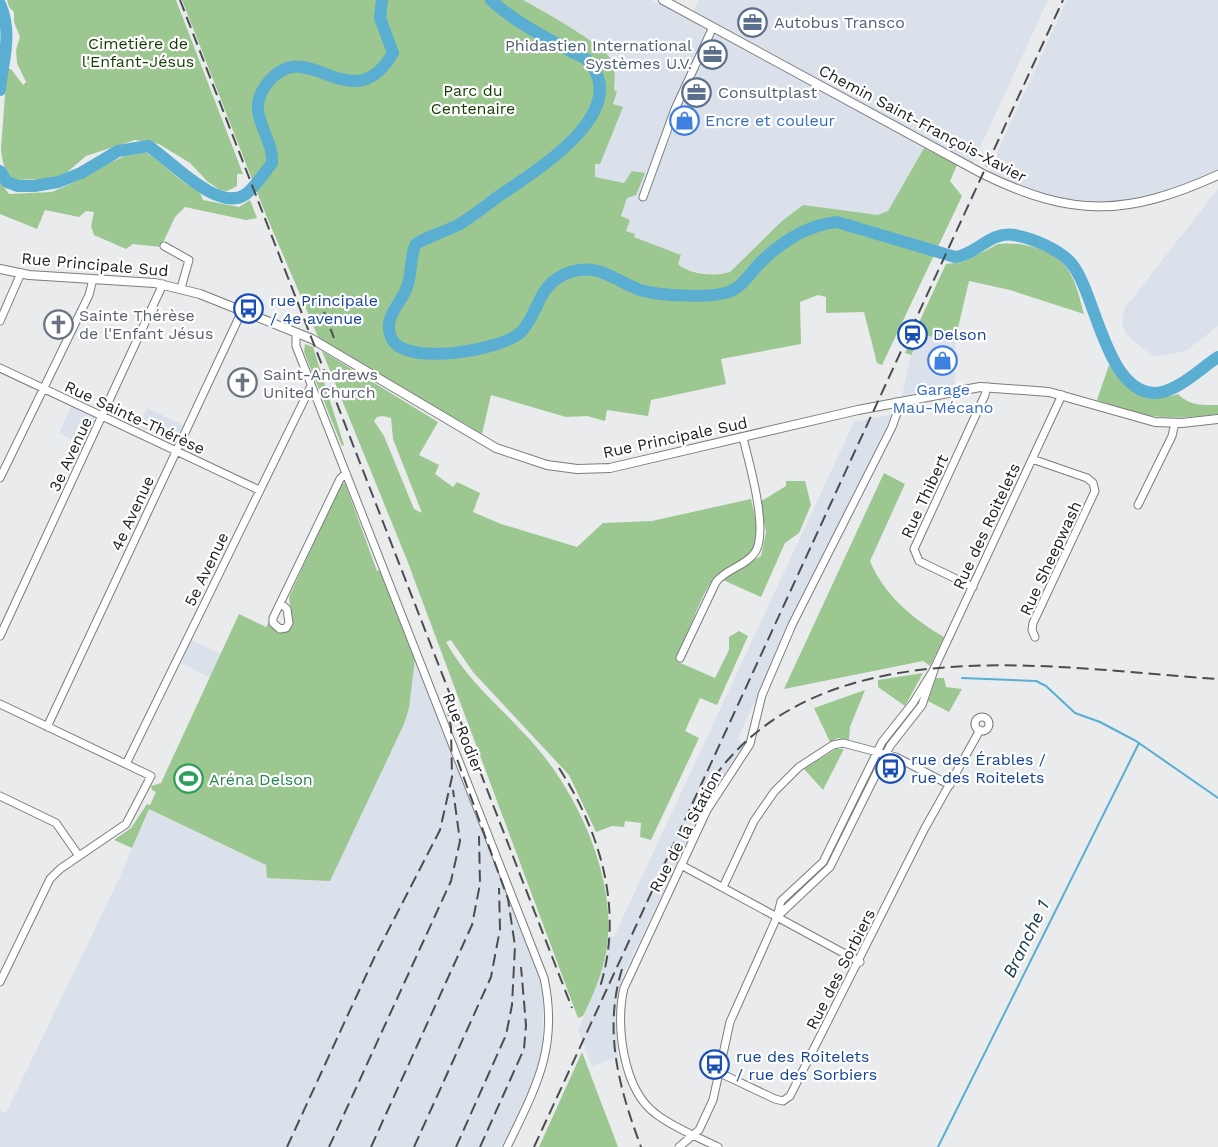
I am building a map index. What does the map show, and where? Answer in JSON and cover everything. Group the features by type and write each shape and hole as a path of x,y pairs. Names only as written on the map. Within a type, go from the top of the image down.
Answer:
{"street":[{"name":"Chemin Saint-François-Xavier","path":"663,0 983,174 1035,197 1080,206 1129,205 1174,194 1218,175"},
{"path":"643,197 675,110 712,27"},
{"path":"164,246 189,260 181,288"},
{"name":"Rue Principale Sud","path":"0,269 21,273 163,284 181,288 317,342 487,444 537,463 577,469 610,468 896,402 987,387 1027,388 1062,395 1142,420 1175,423 1218,419"},
{"path":"0,321 21,273"},
{"path":"0,478 89,295 93,279"},
{"name":"3e Avenue","path":"0,636 163,284"},
{"name":"4e Avenue","path":"47,727 242,311"},
{"name":"Rue Rodier","path":"296,333 296,346 311,386 544,978 548,1035 545,1060 538,1083 507,1147"},
{"name":"Rue Sainte-Thérèse","path":"0,368 259,490"},
{"name":"5e Avenue","path":"126,764 311,386"},
{"name":"Rue Thibert","path":"973,587 922,563 915,556 914,549 986,395 987,387"},
{"name":"Rue des Roitelets","path":"679,1147 699,1130 713,1100 732,1017 777,917 781,901 825,858 887,734 916,698 934,669 1062,395"},
{"name":"Rue de la Station","path":"718,1147 657,1116 647,1105 629,1068 620,1029 621,1001 628,975 713,799 750,744 759,704 773,669 820,569 892,427 897,413 896,402"},
{"path":"1138,505 1172,436 1175,423"},
{"path":"680,658 716,582 725,572 751,558 759,546 760,521 743,438"},
{"name":"Rue Sheepwash","path":"1032,459 1087,478 1093,483 1095,491 1033,622 1032,630 1035,637"},
{"path":"281,604 339,479 346,473"},
{"name":"Rue des Roitelets","path":"777,917 833,861 886,755 922,705 934,669"},
{"path":"0,704 151,776 126,824 55,873 45,886 0,982"},
{"name":"Rue des Sorbiers","path":"720,1073 775,1099 788,1098 980,730"},
{"path":"723,887 759,813 774,792 799,767 839,743 886,755 950,784"},
{"path":"0,796 56,823 80,856"},
{"path":"825,858 833,861"},
{"path":"681,865 860,962"}],"shaded area":[{"path":"523,0 652,0 705,29 705,34 671,111 639,197 644,200 704,54 712,38 718,35 924,148 888,211 878,215 803,206 782,221 730,272 721,276 682,269 678,264 681,255 634,237 626,231 630,220 621,216 627,198 624,183 595,177 595,164 622,107 613,104 617,92 614,90 615,74 609,56 552,16"},
{"path":"699,0 1048,0 973,163 693,11"},
{"path":"1067,0 1218,0 1218,170 1160,195 1112,203 1046,197 988,172"},
{"path":"1218,189 1218,326 1186,351 1153,357 1126,334 1122,326 1124,309"},
{"path":"923,335 955,341 955,384 902,396 911,355"},
{"path":"71,407 96,419 83,445 59,433"},
{"path":"147,408 183,425 174,442 138,427"},
{"path":"893,414 829,543 738,738 744,748 705,805 624,973 616,1022 618,1057 592,1066 578,1031 602,969 608,936 614,936 619,926 854,422"},
{"path":"190,640 221,654 210,678 179,662"},
{"path":"415,658 539,974 543,991 542,1052 537,1073 501,1147 0,1147 0,1111 6,1113 119,879 148,809 266,865 404,724"}],"green space":[{"name":"Cimetière de l'Enfant-Jésus","path":"7,0 176,0 243,174 237,174 237,186 227,191 220,190 208,182 190,163 159,144 135,140 86,156 65,174 45,179 14,180 4,166 1,148 7,69 11,69 23,85 26,82 17,63 16,50 20,37 14,22 14,12"},
{"name":"Parc du Centenaire","path":"182,0 523,0 595,44 610,58 615,78 614,90 617,92 613,104 623,107 600,164 595,164 595,177 624,183 632,171 645,173 636,195 627,198 621,216 630,220 626,231 635,234 634,237 681,255 678,264 702,274 730,272 782,221 803,205 878,215 888,211 924,148 957,165 950,181 962,196 882,365 877,363 864,312 826,313 826,297 818,295 800,302 801,344 721,359 726,384 651,400 648,416 607,410 605,421 587,416 566,417 491,395 482,434 319,339 266,215"},
{"path":"145,152 191,187 199,190 203,200 239,207 250,200 257,218 246,220 185,207 175,217 161,247 133,244 126,249 94,235 91,226 94,212 86,211 79,217 45,210 37,229 0,214 0,182 9,194 52,192 81,179 97,168 125,156"},
{"path":"998,244 1028,246 1057,258 1072,278 1084,314 1010,290 969,281 955,341 923,335 911,355 905,353 946,264 963,262"},
{"path":"305,344 313,347 344,445 342,446 304,352"},
{"path":"322,351 438,422 419,455 439,465 435,474 453,487 457,482 480,493 473,512 501,524 577,547 603,523 652,521 751,499 757,531 754,550 747,558 720,572 710,583 676,661 715,678 729,650 729,637 739,631 748,636 717,705 700,698 685,731 699,738 651,840 640,837 641,823 625,821 624,827 612,826 596,832 569,775 473,672 451,640 446,642 464,670 549,763 565,786 591,840 606,897 608,925 606,952 600,977 583,1016 578,1018 407,560","holes":["377,417 391,418 393,439 422,513 414,509 384,436 374,421"]},
{"path":"1109,365 1123,381 1139,393 1157,397 1178,394 1191,403 1218,405 1218,414 1184,417 1157,416 1130,411 1097,400"},
{"path":"884,473 905,484 870,561 891,595 921,622 944,637 930,666 923,661 784,689"},
{"path":"786,481 805,481 811,505 799,533 785,543 761,597 723,580 761,556 766,532 760,502 786,486"},
{"path":"345,483 377,571 380,570 415,658 409,708 404,724 330,881 267,878 266,865 149,809 132,848 114,840 131,828 147,804 150,805 156,792 151,786 161,783 239,614 266,627 270,620 272,627 278,632 290,628 292,620 289,597 341,484"},
{"path":"923,673 905,706 878,687 878,680"},
{"path":"936,678 944,678 946,687 962,689 949,712 928,701"},
{"path":"865,690 850,727 849,740 838,738 830,742 814,708"},
{"path":"836,749 844,749 823,790 804,769"},
{"path":"582,1052 618,1147 539,1147"}],"waterway":[{"path":"0,171 7,182 18,186 58,182 81,173 118,151 148,146 195,183 209,191 222,197 235,198 246,194 272,163 258,108 259,98 264,88 280,72 295,67 311,69 344,80 360,81 377,73 393,53 380,18 382,0"},
{"path":"491,0 509,15 586,59 599,80 598,100 589,120 574,139 555,156 463,222 416,244 408,284 389,323 391,337 399,346 413,352 453,353 475,350 511,339 527,325 550,284 578,270 595,270 635,288 654,293 693,296 725,293 740,285 759,264 785,242 815,227 837,222 955,257 970,252 998,236 1005,235 1014,235 1045,245 1071,263 1088,295 1113,359 1124,376 1138,388 1155,393 1171,389 1218,357"},
{"path":"0,4 7,36 0,90"},
{"path":"962,678 1036,681 1046,686 1075,713 1100,722 1136,741 1218,798"},
{"name":"Branche 1","path":"938,1147 1139,743"}],"railway":[{"path":"180,0 572,1008"},
{"path":"534,1147 1063,0"},
{"path":"324,312 334,338"},
{"path":"704,792 750,738 805,702 869,679 938,668 1009,665 1082,668 1218,679"},
{"path":"287,1147 375,956 440,830 452,777 451,727 447,706"},
{"path":"456,1147 506,1035 512,1005 515,946 508,899 457,759"},
{"path":"559,768 586,819 597,846 604,873 609,901 610,930 607,958 600,987"},
{"path":"329,1147 451,881 460,841 453,790"},
{"path":"371,1147 472,925 480,884 479,836"},
{"path":"414,1147 491,977 500,929 499,888"},
{"path":"480,1147 524,1049 526,1025 521,967"},
{"path":"622,969 616,992 614,1015 616,1059 626,1103 641,1147"}],"place":[{"name":"Autobus Transco","path":"753,22"},
{"name":"Phidastien International Systèmes U.V.","path":"713,54"},
{"name":"Consultplast","path":"697,92"},
{"name":"Encre et couleur","path":"684,120"},
{"name":"rue Principale / 4e avenue","path":"249,309"},
{"name":"Sainte Thérèse de l'Enfant Jésus","path":"58,324"},
{"name":"Delson","path":"912,334"},
{"name":"Garage Mau-Mécano","path":"943,361"},
{"name":"Saint-Andrews United Church","path":"242,383"},
{"name":"rue des Érables / rue des Roitelets","path":"890,768"},
{"name":"Aréna Delson","path":"188,779"},
{"name":"rue des Roitelets / rue des Sorbiers","path":"715,1065"}]}
